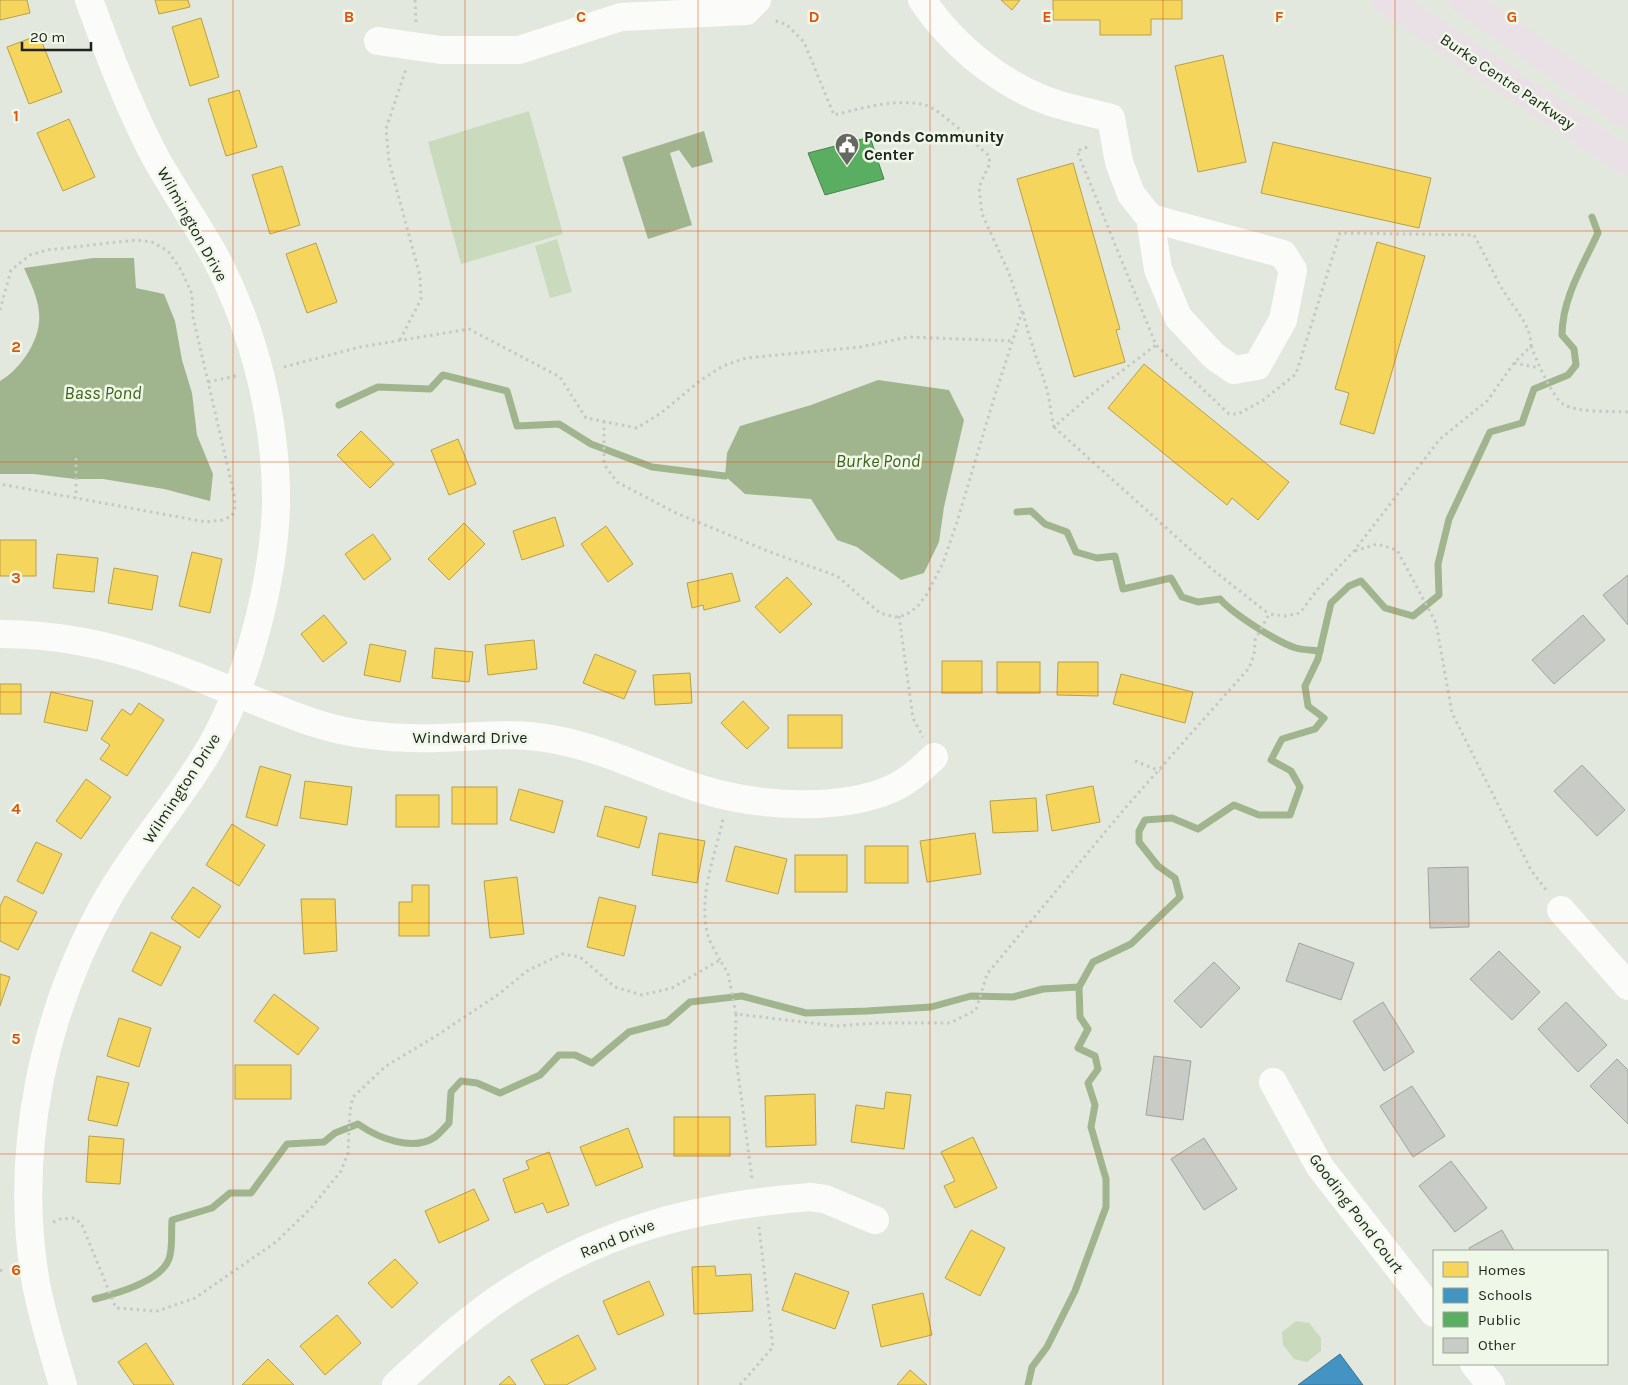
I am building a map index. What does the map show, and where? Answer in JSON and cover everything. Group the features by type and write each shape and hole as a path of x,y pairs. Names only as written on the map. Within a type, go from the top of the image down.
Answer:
{"main road":[{"name":"Burke Centre Parkway","path":"1387,0 1628,162"},
{"path":"1463,0 1628,115"}],"street":[{"name":"Wilmington Drive","path":"63,1385 49,1340 36,1283 30,1230 29,1163 35,1107 44,1063 59,1008 84,942 111,892 186,786 212,745 235,693 255,637 272,550 276,504 273,456 259,373 246,327 217,261 154,154 119,81 89,0"},
{"path":"922,0 937,22 996,76 1045,100 1111,118 1119,162 1131,194 1150,218 1158,269 1178,318 1214,356 1234,370 1257,366 1283,320 1293,270 1282,254 1150,218"},
{"path":"378,41 441,50 519,50 621,17 751,5"},
{"name":"Windward Drive","path":"0,634 70,640 118,649 164,664 235,693 320,724 374,735 436,738 496,735 550,738 605,752 678,781 728,795 784,803 829,803 870,796 906,781 934,757"},
{"path":"1561,910 1628,986"},
{"name":"Gooding Pond Court","path":"1273,1082 1320,1167 1433,1312"},
{"name":"Rand Drive","path":"396,1385 461,1326 510,1291 559,1263 611,1238 656,1222 710,1208 810,1197 825,1199 875,1220"},
{"path":"1475,1365 1491,1385"}],"path":[{"path":"751,5 786,24 804,42 834,115 883,103 925,105 936,111 988,155 990,163 980,187 982,214 1009,273 1028,337 1047,391 1048,407 1054,428 1213,570 1269,614 1285,616 1300,613 1317,590 1354,551 1440,439 1486,401 1514,363 1531,346"},
{"path":"400,341 421,298 420,276 389,161 386,129 414,46"},
{"path":"1114,138 1076,151 1156,345 1229,414 1238,414 1262,400 1296,374 1340,233 1474,235 1502,289 1525,325 1539,368 1561,403 1573,408 1628,412"},
{"path":"0,310 11,270 30,255 47,250 136,240 152,242 168,252 181,270 192,294 193,318 234,494 235,507 232,516 222,520 206,522 0,484"},
{"path":"604,421 604,464 617,482 676,513 770,552 837,576 880,613 899,616 906,615 917,607 927,594 943,562 967,494 994,398 1022,312"},
{"path":"259,373 360,347 469,329 560,377 586,418 637,428 661,413 701,380 723,366 746,358 860,347 909,337 1014,341"},
{"path":"1054,428 1093,393 1156,345"},
{"path":"1514,363 1539,368"},
{"path":"76,458 76,498"},
{"path":"1354,551 1377,544 1396,550 1436,623 1452,713 1531,870 1561,910"},
{"path":"728,795 707,882 704,909 707,934 728,972 734,1012 836,1026 877,1023 950,1023 976,1010 988,974 1059,886 1249,668 1254,655 1255,640 1269,614"},
{"path":"899,616 913,718 934,757"},
{"path":"1135,761 1160,771"},
{"path":"52,1222 60,1219 75,1218 82,1225 116,1308 157,1311 195,1298 276,1242 311,1208 341,1171 348,1154 350,1111 353,1096 386,1066 436,1036 499,994 527,971 562,954 580,957 615,987 642,994 672,988 720,960"}],"shaded area":[{"path":"529,111 563,234 461,264 428,142"},
{"path":"557,239 572,292 550,298 535,246"},
{"path":"1296,1321 1309,1323 1321,1338 1321,1351 1307,1362 1294,1359 1283,1345 1282,1332"}],"water":[{"path":"704,131 713,162 692,168 679,150 670,153 692,225 648,239 622,157"},
{"name":"Bass Pond","path":"93,258 134,258 136,288 164,294 175,321 182,360 192,393 197,435 213,474 210,501 164,489 103,479 75,479 34,474 0,474 0,381 8,376 22,361 34,342 39,323 37,301 24,268"},
{"name":"Burke Pond","path":"878,380 949,390 964,420 944,507 939,542 924,573 901,580 857,547 837,540 811,499 745,494 725,476 727,453 740,426 811,405"}],"building: Homes":[{"path":"0,0 27,0 30,13 0,20"},
{"path":"155,0 188,0 190,7 159,14"},
{"path":"1001,0 1020,0 1012,10"},
{"path":"1053,0 1182,0 1182,19 1151,19 1151,35 1100,35 1100,20 1053,20"},
{"path":"201,18 219,77 190,86 172,27"},
{"path":"39,35 62,92 29,104 7,47"},
{"path":"1223,55 1246,162 1198,172 1175,66"},
{"path":"239,90 257,147 226,156 208,99"},
{"path":"69,119 95,177 63,191 37,133"},
{"path":"1273,142 1431,178 1419,228 1261,193"},
{"path":"1073,163 1120,329 1116,330 1125,362 1074,377 1017,179"},
{"path":"282,166 300,225 270,234 252,175"},
{"path":"1377,242 1425,256 1374,434 1340,424 1349,393 1335,389"},
{"path":"316,243 337,302 307,313 286,254"},
{"path":"1144,364 1289,482 1258,520 1232,498 1227,505 1108,408"},
{"path":"361,431 394,464 370,488 337,455"},
{"path":"458,439 476,484 449,495 431,450"},
{"path":"555,517 564,546 522,560 513,531"},
{"path":"464,523 485,544 449,580 428,559"},
{"path":"606,526 633,564 608,582 581,544"},
{"path":"373,534 391,559 364,580 345,554"},
{"path":"0,540 36,540 36,576 0,576"},
{"path":"192,552 222,559 210,613 179,606"},
{"path":"57,554 98,558 94,592 53,588"},
{"path":"114,568 158,576 152,610 108,603"},
{"path":"732,573 740,601 704,610 703,605 692,608 687,583"},
{"path":"787,577 812,604 780,633 755,607"},
{"path":"324,615 347,643 323,662 301,634"},
{"path":"534,640 537,669 488,675 485,645"},
{"path":"370,644 406,651 400,682 364,675"},
{"path":"435,648 473,652 469,682 432,678"},
{"path":"595,654 636,671 624,699 583,683"},
{"path":"942,661 982,661 982,693 942,693"},
{"path":"997,662 1040,662 1040,693 997,693"},
{"path":"1058,662 1098,662 1098,696 1057,695"},
{"path":"690,673 692,703 655,705 653,675"},
{"path":"1121,674 1193,692 1185,723 1113,704"},
{"path":"0,684 21,684 21,714 0,714"},
{"path":"51,692 93,701 87,731 44,722"},
{"path":"743,701 769,728 747,749 721,723"},
{"path":"139,703 164,720 127,776 100,759 110,745 101,739 122,709 131,715"},
{"path":"788,715 842,715 842,748 788,748"},
{"path":"260,766 291,775 277,826 246,817"},
{"path":"86,779 111,797 81,839 56,821"},
{"path":"305,781 352,787 347,825 300,818"},
{"path":"1093,786 1100,822 1052,831 1046,795"},
{"path":"452,787 497,787 497,824 452,824"},
{"path":"519,789 563,801 554,833 510,820"},
{"path":"396,795 439,795 439,827 396,827"},
{"path":"1036,798 1038,831 993,833 990,801"},
{"path":"605,806 647,817 639,848 597,836"},
{"path":"232,824 265,845 239,886 206,865"},
{"path":"659,833 705,841 697,883 652,875"},
{"path":"975,833 981,874 927,882 920,841"},
{"path":"36,842 62,854 43,894 17,881"},
{"path":"735,846 787,859 778,894 726,881"},
{"path":"865,846 908,846 908,883 865,883"},
{"path":"795,855 847,855 847,892 795,892"},
{"path":"517,877 524,934 490,938 484,881"},
{"path":"412,885 429,885 429,936 399,936 399,902 412,902"},
{"path":"193,887 221,906 199,938 171,918"},
{"path":"5,896 37,912 18,950 0,941 0,906"},
{"path":"599,897 636,906 624,956 587,947"},
{"path":"301,899 335,899 337,951 304,954"},
{"path":"151,932 181,947 161,986 132,971"},
{"path":"0,974 10,977 0,1006"},
{"path":"274,994 319,1028 298,1055 254,1021"},
{"path":"119,1018 151,1028 139,1067 107,1056"},
{"path":"235,1065 291,1065 291,1099 235,1099"},
{"path":"97,1076 129,1083 117,1126 88,1120"},
{"path":"886,1092 911,1095 904,1149 851,1142 856,1105 884,1109"},
{"path":"815,1094 816,1145 766,1147 765,1096"},
{"path":"674,1117 730,1117 730,1156 674,1156"},
{"path":"628,1128 643,1167 596,1186 580,1147"},
{"path":"89,1136 124,1139 120,1184 86,1182"},
{"path":"973,1137 997,1188 955,1208 944,1186 955,1181 941,1152"},
{"path":"549,1152 569,1205 547,1213 543,1203 515,1213 503,1179 529,1169 526,1161"},
{"path":"474,1189 489,1220 439,1243 425,1211"},
{"path":"971,1230 1005,1248 980,1296 945,1278"},
{"path":"395,1259 418,1283 392,1308 368,1283"},
{"path":"715,1266 716,1276 751,1274 753,1311 694,1314 692,1267"},
{"path":"795,1273 849,1292 835,1329 782,1310"},
{"path":"649,1281 664,1315 618,1335 603,1301"},
{"path":"923,1293 932,1335 881,1347 872,1305"},
{"path":"337,1315 361,1343 325,1375 300,1346"},
{"path":"578,1335 596,1369 566,1385 545,1385 531,1360"},
{"path":"146,1343 174,1385 134,1385 118,1362"},
{"path":"268,1359 294,1385 242,1385"},
{"path":"910,1370 927,1385 897,1385"},
{"path":"509,1376 516,1385 499,1385"}],"building: Schools":[{"path":"1340,1354 1363,1385 1298,1385"}],"building: Public":[{"name":"Ponds Community Center","path":"870,137 884,179 825,195 808,153"}],"building: Other":[{"path":"1628,575 1628,625 1603,595"},
{"path":"1583,615 1605,640 1554,684 1532,660"},
{"path":"1582,765 1625,810 1597,836 1554,791"},
{"path":"1468,867 1469,927 1430,928 1428,868"},
{"path":"1299,943 1354,963 1341,1000 1286,981"},
{"path":"1499,951 1540,992 1512,1020 1470,979"},
{"path":"1214,962 1240,988 1201,1028 1174,1001"},
{"path":"1383,1002 1414,1052 1384,1071 1353,1021"},
{"path":"1566,1002 1607,1045 1578,1072 1538,1029"},
{"path":"1154,1056 1191,1061 1183,1120 1146,1115"},
{"path":"1617,1059 1628,1070 1628,1124 1590,1086"},
{"path":"1412,1086 1445,1136 1413,1157 1380,1106"},
{"path":"1204,1138 1237,1189 1204,1210 1171,1159"},
{"path":"1451,1161 1487,1208 1455,1232 1419,1186"},
{"path":"1502,1230 1513,1250 1470,1250 1469,1248"}],"waterway":[{"path":"1028,1385 1032,1367 1047,1347 1075,1291 1106,1207 1106,1179 1091,1127 1095,1105 1088,1083 1098,1069 1095,1056 1078,1048 1088,1029 1080,1017 1079,987 1093,962 1131,944 1180,897 1175,878 1158,866 1139,842 1139,831 1145,820 1172,818 1198,829 1234,805 1259,815 1290,815 1300,787 1291,771 1271,760 1282,739 1315,729 1324,718 1308,706 1305,686 1318,659 1331,603 1349,586 1361,581 1385,608 1413,616 1439,595 1438,564 1449,519 1490,432 1522,423 1534,389 1568,375 1576,365 1574,349 1562,335 1563,322 1574,282 1598,233 1592,217"},
{"path":"339,405 378,387 430,389 443,375 507,391 517,426 559,424 591,444 652,467 725,476"},
{"path":"1017,512 1031,511 1045,524 1067,532 1076,552 1097,558 1115,556 1123,589 1171,578 1182,597 1198,602 1220,599 1245,620 1278,640 1296,648 1320,651"},
{"path":"95,1299 137,1285 157,1274 169,1259 172,1220 212,1208 230,1193 251,1193 287,1144 324,1142 335,1133 358,1124 375,1134 396,1141 406,1143 426,1141 435,1137 449,1123 451,1092 461,1081 477,1083 500,1093 540,1075 559,1055 575,1055 592,1063 629,1032 667,1022 690,1002 742,996 806,1013 867,1011 931,1007 971,996 1013,997 1043,989 1079,987"}],"place":[{"name":"Ponds Community Center","path":"847,166"}]}
